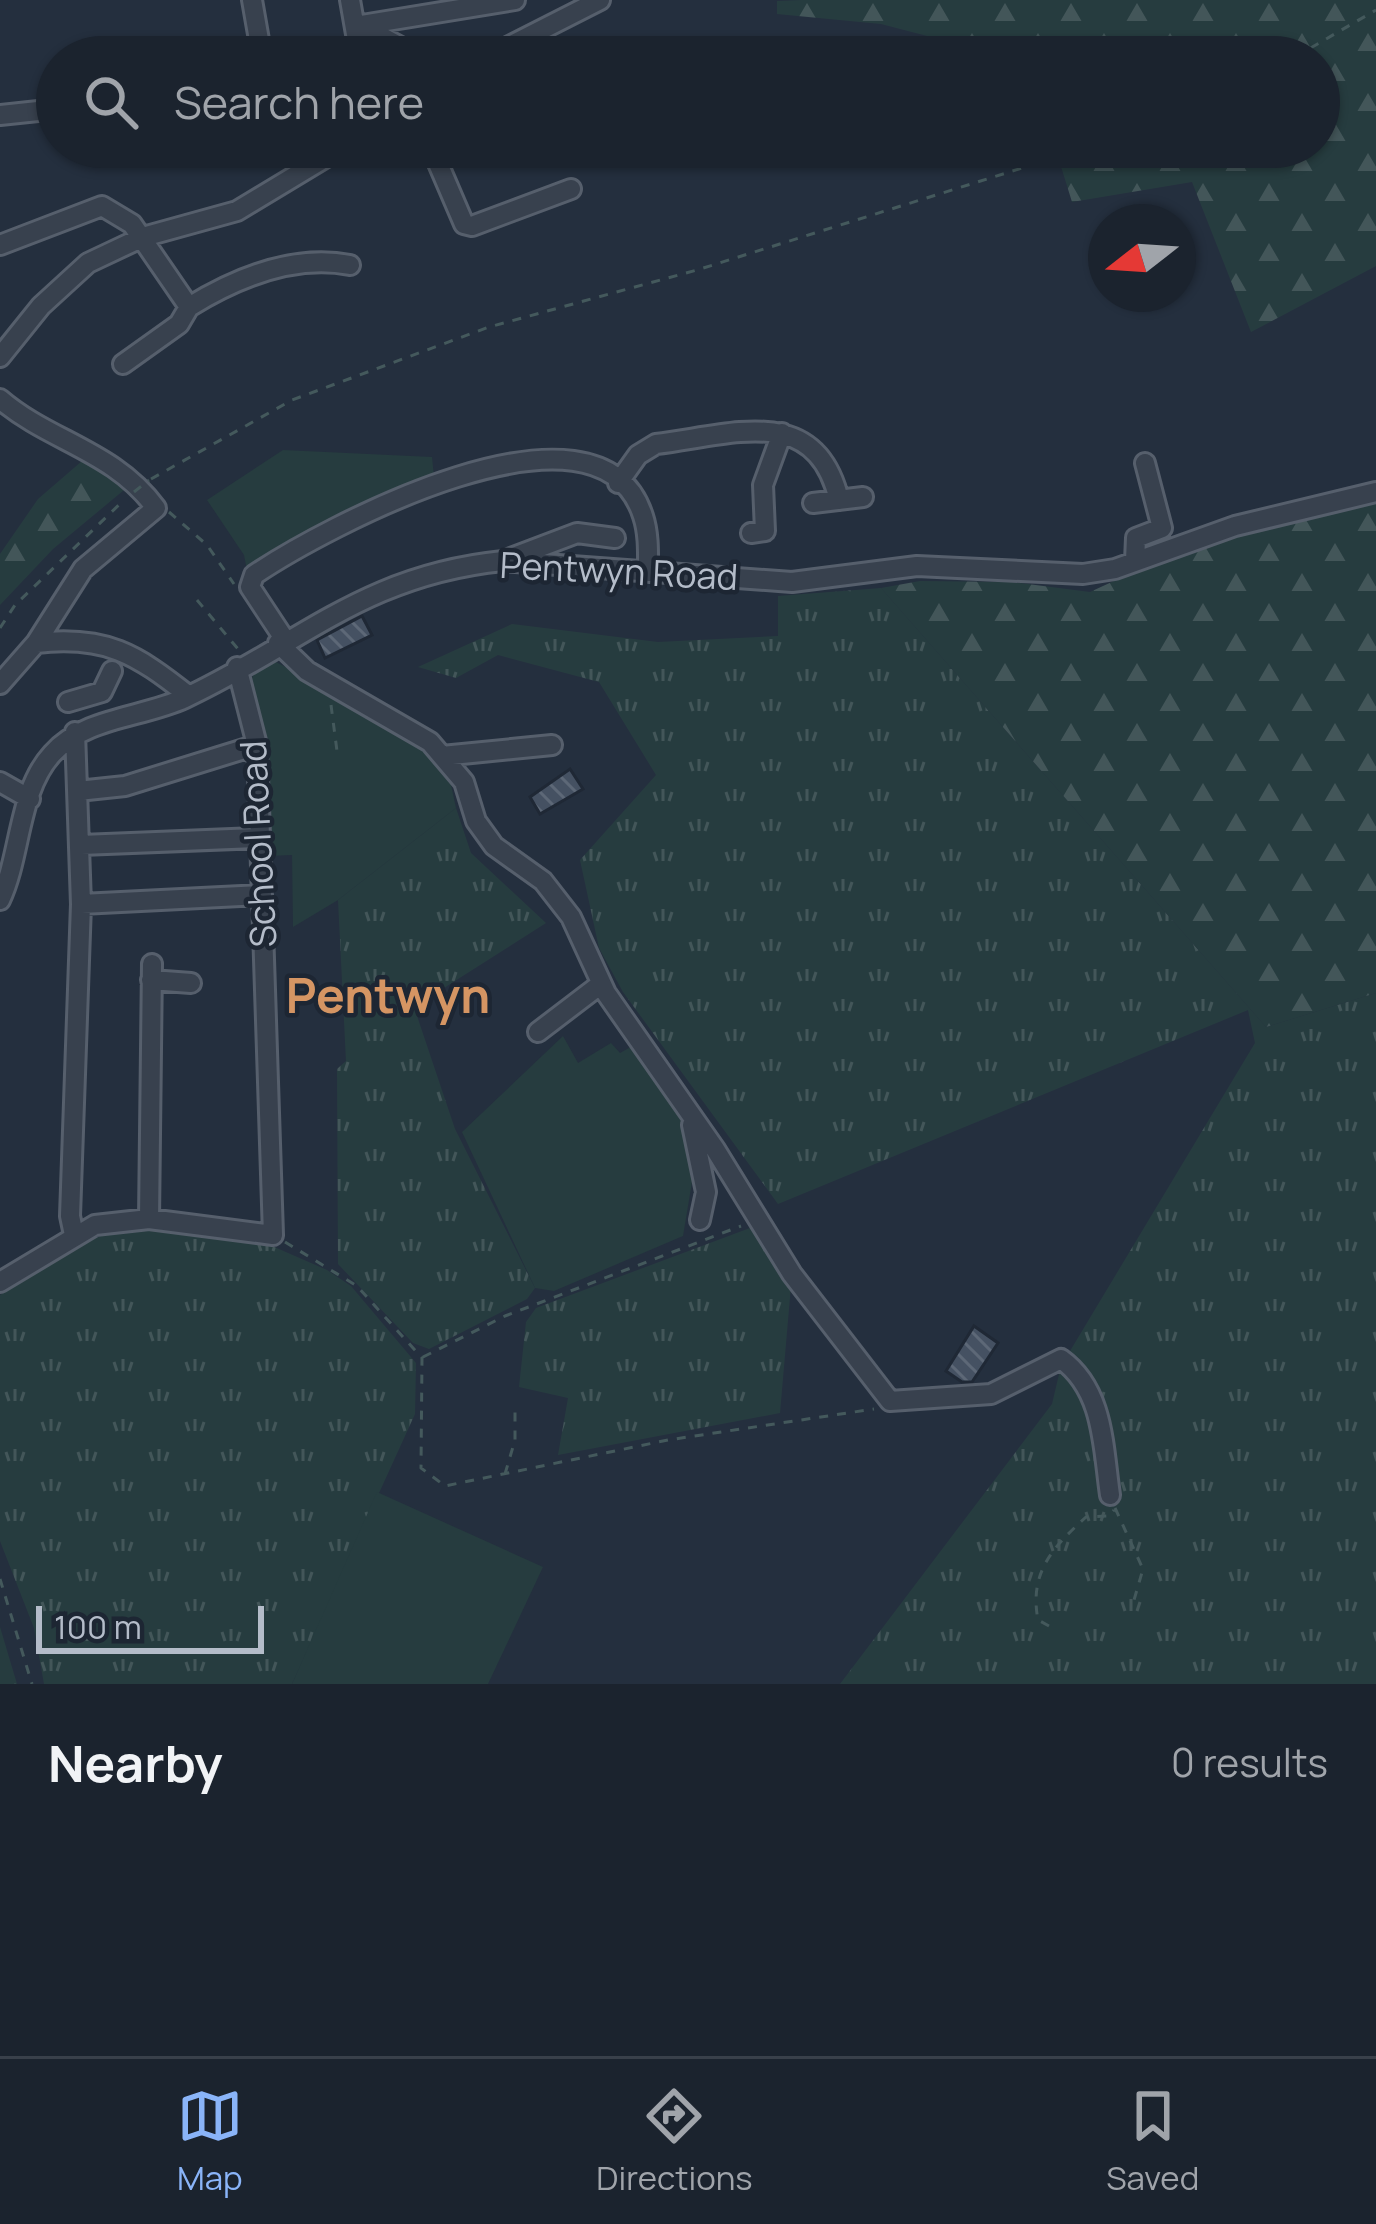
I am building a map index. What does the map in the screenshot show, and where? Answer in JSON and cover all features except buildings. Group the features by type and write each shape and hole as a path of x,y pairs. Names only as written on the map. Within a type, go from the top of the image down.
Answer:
{"street":[{"path":"251,0 258,36"},
{"path":"350,0 359,36"},
{"path":"358,26 515,0"},
{"path":"522,36 600,0"},
{"path":"358,26 378,36"},
{"path":"0,115 36,111"},
{"path":"0,357 41,306 88,263 143,237 236,211 308,168"},
{"path":"440,168 464,224 472,226 572,189"},
{"path":"0,245 102,206 143,237 189,307"},
{"path":"123,364 179,324 189,307 228,284 312,261 350,265"},
{"path":"0,399 92,451 132,480 156,508 83,569 36,643 0,683"},
{"path":"751,533 765,531 764,485 782,433"},
{"path":"618,483 638,455 656,444 782,433 806,440 818,452 833,475 839,500"},
{"path":"648,572 643,513 618,483 589,466 514,461 446,478 282,556 249,580 281,641 308,671 430,742 464,782 476,821 494,846 543,880 571,916 602,984 792,1274 890,1401 992,1394 1061,1359 1083,1375 1093,1400 1113,1502"},
{"path":"1135,561 1136,538 1162,528 1145,464"},
{"name":"Pentwyn Road","path":"75,732 189,696 370,593 457,566 503,561 792,582 917,566 1083,574 1235,526 1376,492"},
{"path":"813,503 863,497"},
{"path":"503,561 577,532 615,538"},
{"path":"36,643 92,640 153,668 189,696"},
{"name":"School Road","path":"242,664 257,745 273,1235"},
{"path":"111,722 102,692 112,671"},
{"path":"68,702 102,692"},
{"path":"74,1235 70,1216 81,845 75,732"},
{"path":"0,900 29,799 48,758 75,732"},
{"path":"78,790 110,790 257,745"},
{"path":"442,756 552,745"},
{"path":"0,782 29,799"},
{"path":"81,845 259,838"},
{"path":"80,904 262,896"},
{"path":"149,1219 152,972 191,982"},
{"path":"538,1032 602,984"},
{"path":"650,1054 649,1063 691,1123 702,1158 706,1192 700,1220"},
{"path":"0,1282 94,1225 149,1219 273,1235"}],"path":[{"path":"1331,36 1376,10"},
{"path":"0,628 15,605 149,479 292,400 489,327 697,270 1022,168"},
{"path":"156,508 175,515 207,545 236,590"},
{"path":"197,600 242,664"},
{"path":"336,688 331,702 337,751"},
{"path":"422,1358 505,1316 760,1220"},
{"path":"273,1235 357,1286 422,1358 421,1468 445,1486 668,1440 897,1402"},
{"path":"505,1476 517,1426 515,1404"},
{"path":"1113,1502 1143,1569 1134,1600"},
{"path":"1049,1626 1038,1620 1032,1596 1038,1575 1087,1517 1109,1516 1113,1502"},
{"path":"0,1579 32,1684"}],"green space":[{"path":"1376,0 1376,266 1251,332 1192,182 1072,202 1061,168 1340,168 1340,36 927,36 881,24 777,14 777,1"},
{"path":"283,450 432,457 434,477 247,570 244,555 207,500"},
{"path":"89,455 130,485 53,549 0,605 0,554 38,499"},
{"path":"1376,499 1376,993 1266,1027 881,588 920,581 1012,582 1090,592 1179,551"},
{"path":"881,588 1266,1027 1376,993 1376,1684 840,1684 1052,1404 1061,1366 1255,1043 1248,1010 778,1204 623,992 599,948 580,860 656,775 599,682 498,655 456,678 418,667 512,624 658,642 778,636 778,596"},
{"path":"276,662 417,735 447,766 456,808 338,900 293,927 292,855 269,856 248,686 256,670"},
{"path":"456,808 471,853 546,923 414,1007 455,1129 535,1288 527,1299 429,1349 413,1343 338,1264 337,1069 346,1061 338,900"},
{"path":"563,1036 578,1063 611,1043 620,1053 636,1044 687,1129 695,1164 683,1236 554,1291 535,1288 462,1132"},
{"path":"188,1228 256,1239 327,1270 351,1286 416,1363 415,1414 292,1684 44,1684 34,1628 0,1541 0,1295 77,1245 117,1230"},
{"path":"750,1228 792,1274 780,1413 558,1455 568,1398 519,1387 526,1322 536,1308"},
{"path":"377,1492 543,1567 488,1684 292,1684"},
{"path":"0,1627 17,1684 0,1684"}],"district":[{"name":"Pentwyn","path":"388,996"}]}
